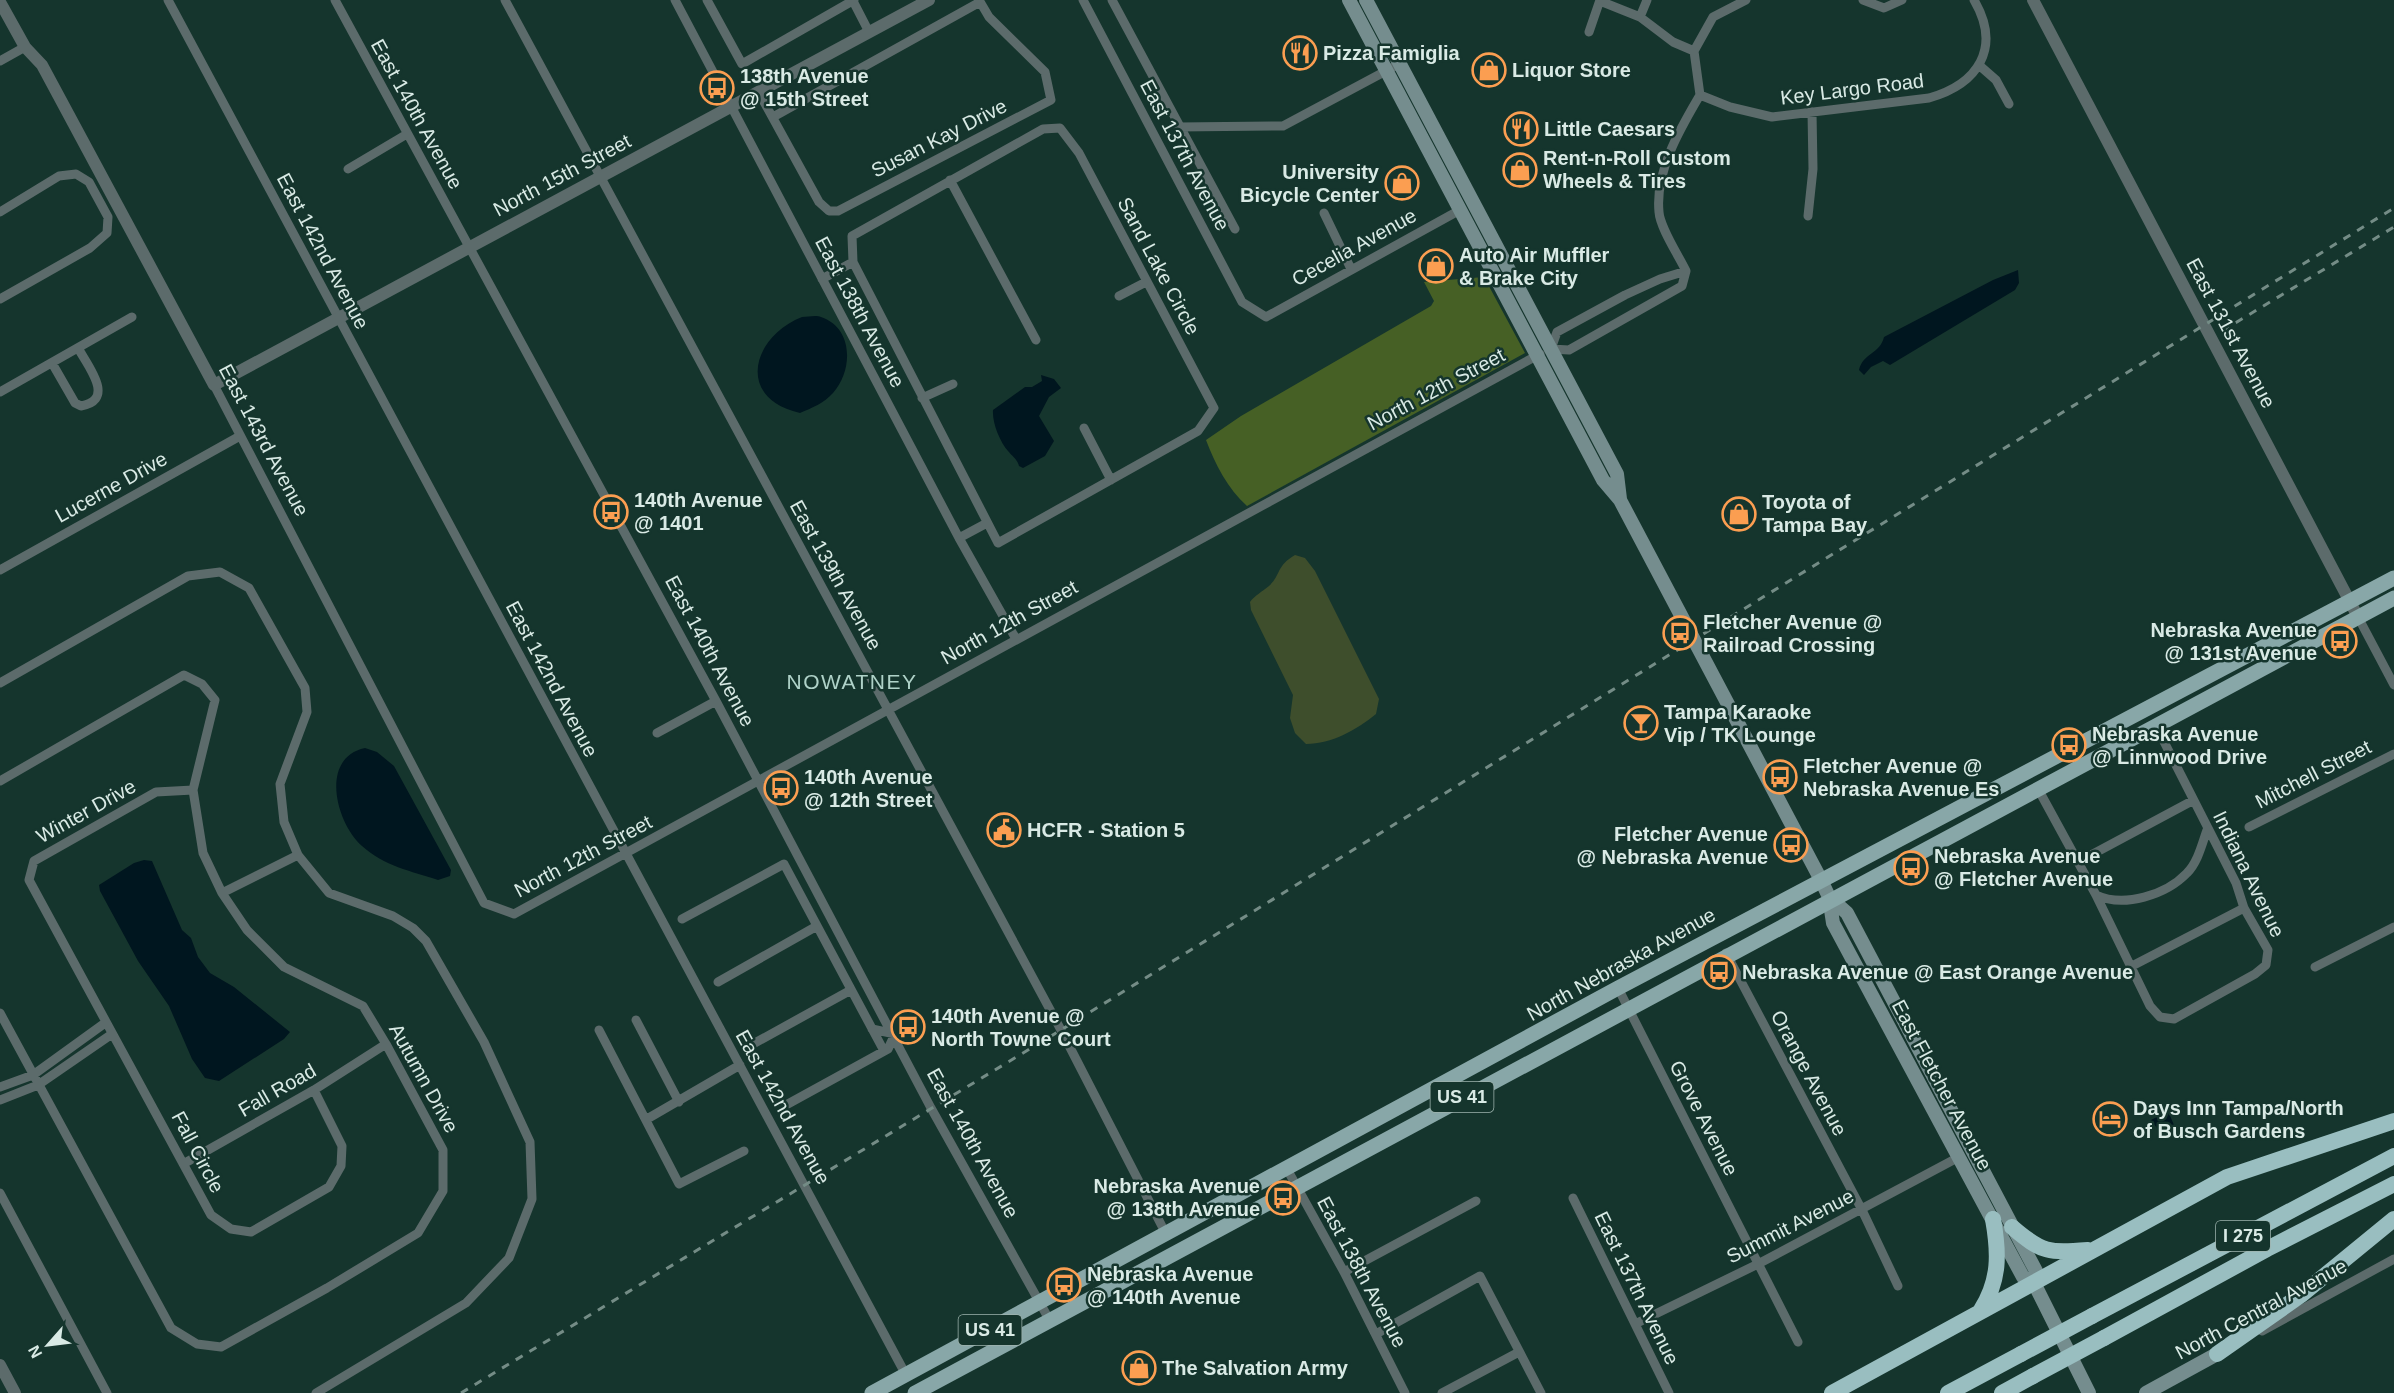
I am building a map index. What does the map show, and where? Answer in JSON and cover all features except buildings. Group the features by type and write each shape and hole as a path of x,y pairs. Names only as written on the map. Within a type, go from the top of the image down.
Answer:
{"highway":[{"path":"1832,1393 2227,1177 2394,1121"},
{"name":"I 275","path":"1948,1393 2394,1156"},
{"name":"I 275","path":"2002,1393 2267,1249 2394,1184"},
{"path":"1980,1311 1991,1293 1998,1270 1993,1219"},
{"path":"2217,1354 2301,1295 2394,1220"},
{"path":"2012,1227 2034,1246 2044,1250 2092,1250"}],"main road":[{"name":"East Fletcher Avenue","path":"1349,0 1603,480 1620,501 1830,897 1846,913 2036,1271 2034,1283 2090,1393"},
{"name":"East Fletcher Avenue","path":"1366,0 1617,474 1620,501"},
{"path":"1460,210 1481,233 1502,270 1521,290"},
{"name":"North Nebraska Avenue","path":"872,1393 1571,1016 1618,988 2394,578"},
{"name":"North Nebraska Avenue","path":"915,1393 2218,688 2394,598"},
{"name":"East Fletcher Avenue","path":"1830,897 1833,923 2023,1278 2034,1283"},
{"path":"1493,1080 1496,1067 1555,1032 1571,1016"},
{"path":"1358,1154 1412,1111 1444,1094 1456,1076"},
{"path":"1057,1293 1067,1312"},
{"name":"North Central Avenue","path":"2153,1391 2217,1354"},
{"path":"906,1375 919,1384 931,1385"}],"street":[{"name":"East 142nd Avenue","path":"168,0 906,1375"},
{"name":"East 140th Avenue","path":"335,0 760,782 932,1108 1050,1321"},
{"name":"East 139th Avenue","path":"505,0 889,709 1056,1021 1166,1234"},
{"name":"East 138th Avenue","path":"675,0 959,538 1016,639"},
{"path":"707,0 742,64 854,0 869,32"},
{"name":"North 15th Street","path":"214,386 929,0"},
{"name":"East 137th Avenue","path":"1083,0 1242,302 1266,317"},
{"path":"1112,0 1178,127 1235,229"},
{"path":"1589,32 1600,0 1640,17 1673,42 1694,51"},
{"path":"1640,17 1647,0"},
{"path":"1551,349 1557,332 1625,295 1660,279 1686,272 1659,214 1660,191 1669,155 1700,95 1694,51 1713,17 1746,0"},
{"path":"1863,0 1884,8 1902,0"},
{"path":"1974,0 1980,10 1986,34 1980,66 1996,80 2009,104"},
{"name":"East 131st Avenue","path":"2033,0 2394,685"},
{"name":"Susan Kay Drive","path":"758,92 819,202 829,211 838,211 1051,100 1045,72 989,18 980,1 773,117"},
{"name":"East 143rd Avenue","path":"0,2 26,47 42,65 214,386 484,903"},
{"path":"0,61 26,47"},
{"path":"1178,127 1283,126 1399,64"},
{"name":"Key Largo Road","path":"1700,95 1730,107 1772,117 1929,98 1947,93 1964,83 1980,66"},
{"path":"1808,216 1813,169 1812,112"},
{"name":"Sand Lake Circle","path":"1060,128 1079,153 1214,408 1198,431 998,543 853,262 852,236 1043,129 1060,128"},
{"path":"348,169 407,134"},
{"path":"0,212 59,176 76,174 89,182 108,217 107,233 90,248 0,299"},
{"path":"950,180 1036,340"},
{"name":"Cecelia Avenue","path":"1266,317 1460,210"},
{"path":"1324,213 1351,269"},
{"path":"822,279 853,262"},
{"name":"North 12th Street","path":"484,903 514,914 760,782 1016,639 1537,355 1551,349 1569,350 1682,286 1686,272"},
{"path":"1119,296 1146,282"},
{"path":"0,392 132,317"},
{"path":"52,363 75,403 81,406 94,402 99,397 100,388 78,348"},
{"path":"922,398 953,384"},
{"path":"1084,428 1111,480"},
{"name":"Lucerne Drive","path":"0,570 240,436"},
{"path":"959,538 987,523"},
{"path":"0,683 188,576 220,573 249,588 305,688 307,712 280,784 284,822 298,855 329,893 393,916 413,928 426,941 483,1042 530,1142 532,1199 509,1258 466,1303 316,1393"},
{"path":"2211,673 2218,688"},
{"name":"Autumn Drive","path":"0,780 184,675 202,684 215,700 194,790 203,853 222,892 247,930 284,967 363,1006 443,1150 443,1191 418,1233 327,1288 221,1347 197,1344 171,1328 0,1013"},
{"path":"657,733 716,701"},
{"name":"Indiana Avenue","path":"2132,966 2150,1006 2160,1017 2174,1018 2256,974 2266,965 2268,950 2244,908 2236,883 2192,801 2155,724"},
{"path":"2079,744 2087,760"},
{"name":"Mitchell Street","path":"2249,827 2394,754"},
{"path":"2037,787 2132,966 2244,908"},
{"name":"Winter Drive","path":"105,1023 29,880 34,861 156,792 194,790"},
{"path":"2078,862 2192,801"},
{"path":"2096,895 2108,901 2123,902 2163,890 2188,873 2207,830"},
{"path":"222,892 298,855"},
{"path":"682,919 784,864 884,1051"},
{"path":"718,982 817,926"},
{"path":"2315,967 2394,927"},
{"name":"Orange Avenue","path":"1726,953 1862,1210 1898,1286"},
{"name":"Grove Avenue","path":"1618,988 1798,1342"},
{"path":"753,1044 852,990"},
{"path":"636,1020 679,1102"},
{"path":"0,1087 33,1075 105,1023"},
{"name":"Fall Circle","path":"105,1023 185,1163 211,1215 231,1229 251,1232 329,1187 341,1166 342,1146 314,1090"},
{"path":"786,1105 884,1051 894,1034 872,1029"},
{"path":"599,1030 680,1184 744,1151"},
{"path":"0,1100 38,1085 112,1034"},
{"name":"Fall Road","path":"185,1163 314,1090 386,1044"},
{"path":"647,1119 740,1065"},
{"name":"Summit Avenue","path":"1635,1324 1758,1264 1959,1157"},
{"name":"East 138th Avenue","path":"1287,1169 1344,1272 1406,1393"},
{"path":"0,1193 108,1393"},
{"name":"East 137th Avenue","path":"1573,1198 1669,1393"},
{"path":"1344,1272 1476,1201"},
{"name":"North Central Avenue","path":"2217,1354 2394,1259"},
{"path":"1376,1334 1480,1276 1541,1393"},
{"path":"1442,1393 1519,1352"},
{"path":"0,1365 15,1393"}],"green space":[{"path":"1484,277 1525,353 1247,506 1240,499 1223,476 1206,440 1241,416 1431,306 1434,301 1424,282"},
{"path":"1295,555 1305,558 1315,571 1379,699 1376,714 1352,731 1325,742 1306,744 1295,733 1290,718 1293,695 1251,610 1250,602 1269,586 1285,563"}],"water":[{"path":"2018,270 2019,283 2015,290 1890,365 1883,361 1871,367 1864,375 1859,370 1864,360 1879,347 1884,337 1993,280"},
{"path":"819,316 840,330 845,340 847,362 840,384 833,393 822,402 800,413 780,406 766,395 759,382 758,367 762,352 771,338 785,326 802,317"},
{"path":"1041,375 1054,379 1061,388 1049,397 1039,416 1054,441 1045,456 1023,468 1019,466 999,438 993,410 1025,387 1032,387 1042,381"},
{"path":"365,748 377,752 394,766 451,870 450,876 438,880 408,871 370,853 353,836 339,808 336,792 337,777 341,764 351,754"},
{"path":"144,860 152,861 182,930 191,938 198,957 210,973 234,987 290,1032 284,1039 219,1081 205,1078 192,1059 169,1006 138,961 100,891 99,885 134,863"},
{"path":"2168,1111 2177,1132 2165,1139 2151,1120"}],"railway":[{"path":"461,1393 1061,1030 2394,208"},
{"path":"2222,331 2394,227"}],"place":[{"name":"Pizza Famiglia","path":"1300,53"},
{"name":"Liquor Store","path":"1489,70"},
{"name":"138th Avenue @ 15th Street","path":"717,88"},
{"name":"Little Caesars","path":"1521,129"},
{"name":"Rent-n-Roll Custom Wheels & Tires","path":"1520,170"},
{"name":"University Bicycle Center","path":"1402,183"},
{"name":"Auto Air Muffler & Brake City","path":"1436,266"},
{"name":"140th Avenue @ 1401","path":"611,512"},
{"name":"Toyota of Tampa Bay","path":"1739,514"},
{"name":"Fletcher Avenue @ Railroad Crossing","path":"1680,633"},
{"name":"Nebraska Avenue @ 131st Avenue","path":"2340,641"},
{"name":"Tampa Karaoke Vip / TK Lounge","path":"1641,723"},
{"name":"Nebraska Avenue @ Linnwood Drive","path":"2069,745"},
{"name":"Fletcher Avenue @ Nebraska Avenue Es","path":"1780,777"},
{"name":"140th Avenue @ 12th Street","path":"781,788"},
{"name":"HCFR - Station 5","path":"1004,830"},
{"name":"Fletcher Avenue @ Nebraska Avenue","path":"1791,845"},
{"name":"Nebraska Avenue @ Fletcher Avenue","path":"1911,868"},
{"name":"Nebraska Avenue @ East Orange Avenue","path":"1719,972"},
{"name":"140th Avenue @ North Towne Court","path":"908,1027"},
{"name":"Days Inn Tampa/North of Busch Gardens","path":"2110,1119"},
{"name":"Nebraska Avenue @ 138th Avenue","path":"1283,1198"},
{"name":"Nebraska Avenue @ 140th Avenue","path":"1064,1285"},
{"name":"The Salvation Army","path":"1139,1368"}],"district":[{"name":"NOWATNEY","path":"852,681"}]}
